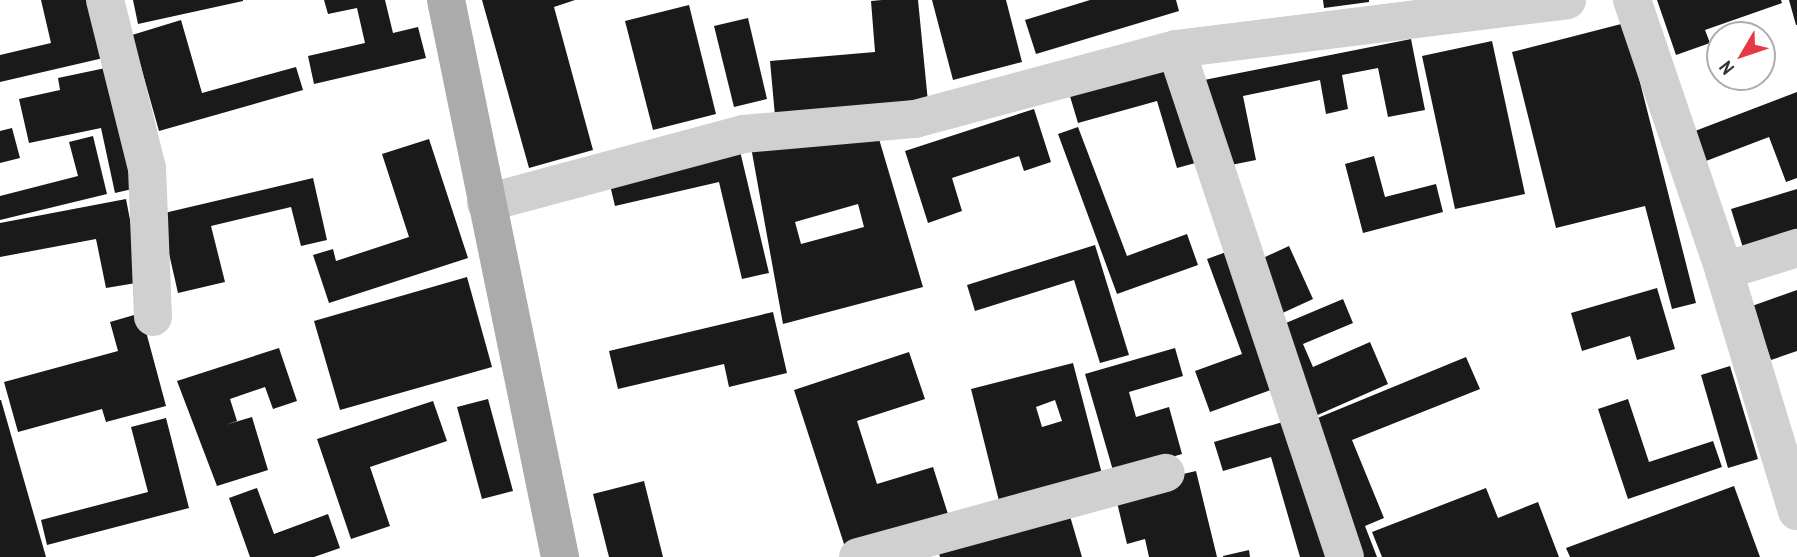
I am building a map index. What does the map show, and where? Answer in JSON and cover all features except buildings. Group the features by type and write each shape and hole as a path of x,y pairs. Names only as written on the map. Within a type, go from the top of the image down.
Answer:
{"main road":[{"path":"446,0 560,557"}],"street":[{"path":"105,0 147,168 153,317"},
{"path":"486,203 743,134 915,120 1176,49 1567,0"},
{"path":"1632,0 1724,271 1797,511"},
{"path":"1176,49 1345,557"},
{"path":"1724,271 1797,247"},
{"path":"858,557 1166,473"}]}
